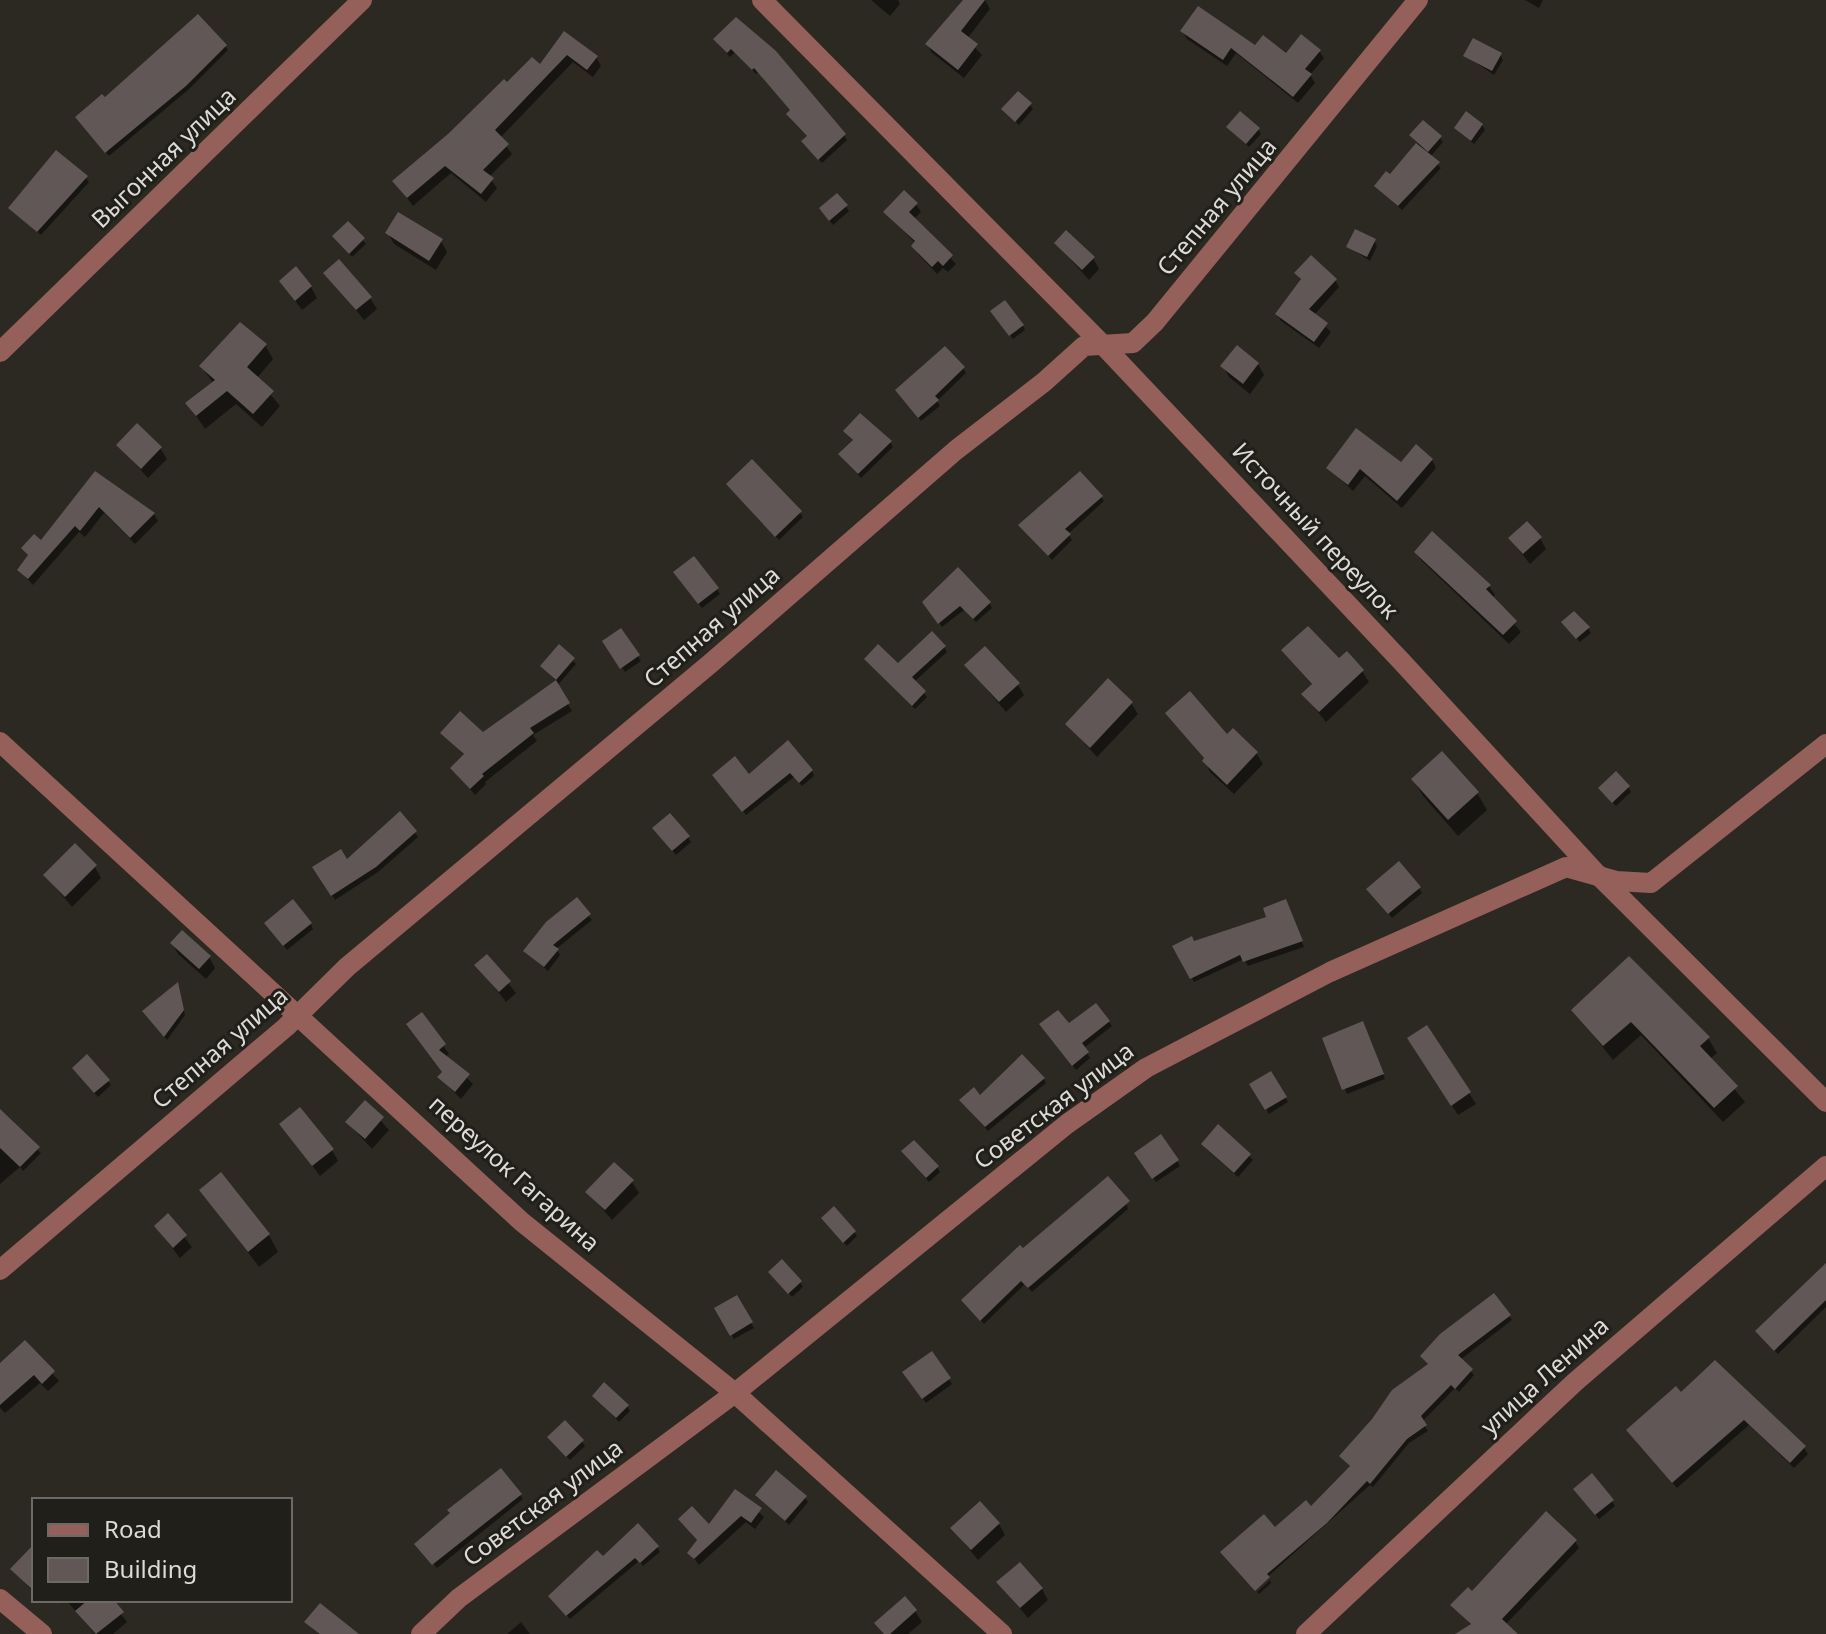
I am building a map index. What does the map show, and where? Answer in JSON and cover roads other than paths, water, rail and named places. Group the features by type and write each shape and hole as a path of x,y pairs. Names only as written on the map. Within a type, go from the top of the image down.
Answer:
{"street":[{"name":"Выгонная улица","path":"0,352 362,0"},
{"name":"Источный переулок","path":"762,0 1102,344 1595,872 1826,1102"},
{"name":"Степная улица","path":"0,1270 299,1014 347,967 711,663 956,450 1044,382 1084,346 1133,343 1155,322 1418,0"},
{"name":"переулок Гагарина","path":"0,742 522,1222 735,1393 1002,1634"},
{"name":"Советская улица","path":"421,1634 459,1598 735,1393 1067,1124 1146,1068 1330,972 1566,867 1595,872 1616,881 1651,883 1826,744"},
{"name":"улица Ленина","path":"1306,1634 1575,1382 1826,1166"},
{"path":"0,1599 42,1634"}]}
